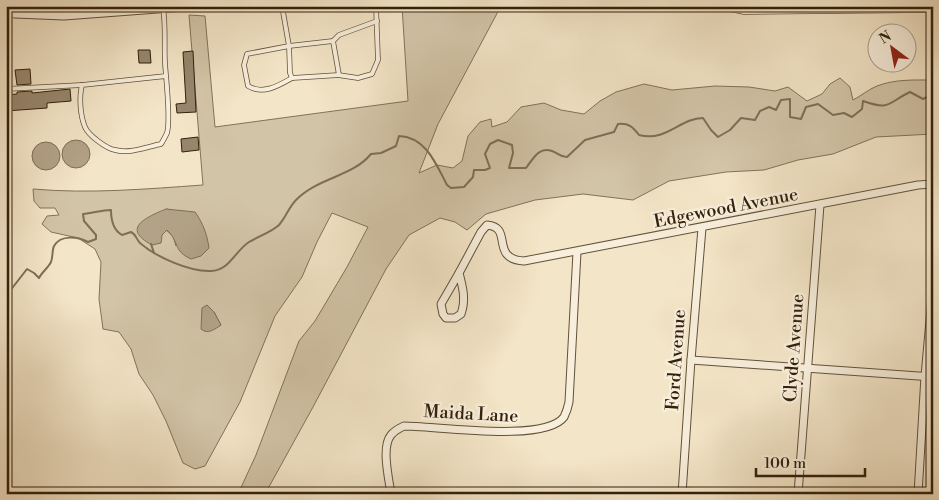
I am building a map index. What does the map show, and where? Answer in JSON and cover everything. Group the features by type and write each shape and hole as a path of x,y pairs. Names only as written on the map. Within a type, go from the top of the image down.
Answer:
{"street":[{"path":"6,11 36,10 64,15 184,6"},
{"name":"Edgewood Avenue","path":"459,274 481,232 487,225 494,225 498,229 505,253 509,258 524,261 933,184"},
{"name":"Clyde Avenue","path":"798,494 820,205"},
{"name":"Ford Avenue","path":"682,494 690,360 702,228"},
{"name":"Maida Lane","path":"391,494 386,449 390,436 404,426 517,432 536,430 563,418 569,402 577,252"},
{"path":"459,274 464,293 464,305 461,314 455,318 446,318 441,304 459,274"},
{"path":"918,494 929,377 933,287"},
{"path":"690,360 929,377"}],"lane":[{"path":"282,6 292,78"},
{"path":"376,6 377,21 378,60 372,74 358,78 338,75 292,78 273,89 254,90 248,86 244,65 247,54 289,46 333,41 339,35 377,21"},
{"path":"716,6 744,12 933,10"},
{"path":"82,85 81,106 85,128 101,144 114,150 130,151 161,144 168,125 166,25 163,8"},
{"path":"333,41 338,75"},
{"path":"6,88 82,85 166,76"}],"shaded area":[{"path":"402,6 501,6 438,124 419,173 437,165 453,168 462,161 468,136 480,122 491,119 492,127 507,122 521,107 544,103 561,110 584,114 600,101 616,92 644,84 672,90 715,86 749,87 775,91 788,87 807,101 822,94 830,84 840,78 850,87 853,100 874,87 891,82 933,80 933,134 876,137 833,154 798,160 764,170 726,172 669,181 633,200 583,194 535,200 486,214 467,230 455,222 440,218 409,235 386,269 265,494 238,494 256,455 299,341 315,321 368,227 332,213 302,277 275,316 240,402 205,466 195,469 183,463 166,421 153,395 139,374 131,349 119,332 103,329 99,299 101,262 95,249 78,238 51,232 42,224 47,216 59,215 55,208 40,208 34,201 33,189 97,191 203,185 189,15 205,16 215,127 408,101","holes":["166,209 177,211 176,246 173,236 166,230 162,235","214,312 221,325 209,331"]},
{"path":"76,140 86,144 90,154 86,164 76,168 66,164 62,154 66,144"},
{"path":"46,142 56,146 60,156 56,166 46,170 36,166 32,156 36,146"},
{"path":"166,209 195,212 204,229 209,248 201,256 191,259 181,253 167,230 162,235 161,243 152,245 138,233 137,228 145,219"},
{"path":"207,305 214,312 221,325 214,330 204,331 201,329 202,308"},
{"path":"686,488 738,492 738,494 686,494"}],"building":[{"path":"138,50 150,50 151,63 139,63"},
{"path":"193,51 196,112 177,113 176,104 186,103 183,52"},
{"path":"30,69 31,84 17,85 15,70"},
{"path":"70,89 71,101 47,103 47,108 6,111 6,95 17,94 17,92 32,91 32,93"},
{"path":"198,137 199,150 182,152 181,139"}],"waterway":[{"path":"6,296 27,269 39,278 51,262 54,246 57,242 65,238 75,238 88,242 96,239 96,235 84,221 83,214 104,210 111,210 111,218 116,231 122,235 133,233 140,243 164,258 203,271 223,268 249,242 279,225 296,200 305,192 354,168 371,154 381,153 396,146 399,136 416,141 423,146 434,161 447,185 451,188 464,187 473,177 474,170 490,168 485,154 490,144 498,140 512,145 513,153 509,168 526,168 534,157 543,150 567,157 585,140 614,132 618,124 628,125 639,135 649,136 665,133 687,122 703,118 718,137 730,130 741,118 755,120 760,111 769,107 776,110 781,100 790,99 790,117 801,119 806,107 818,104 833,115 844,113 852,117 862,109 863,101 884,105 910,92 923,99 933,94"},
{"path":"151,244 154,253"}]}
